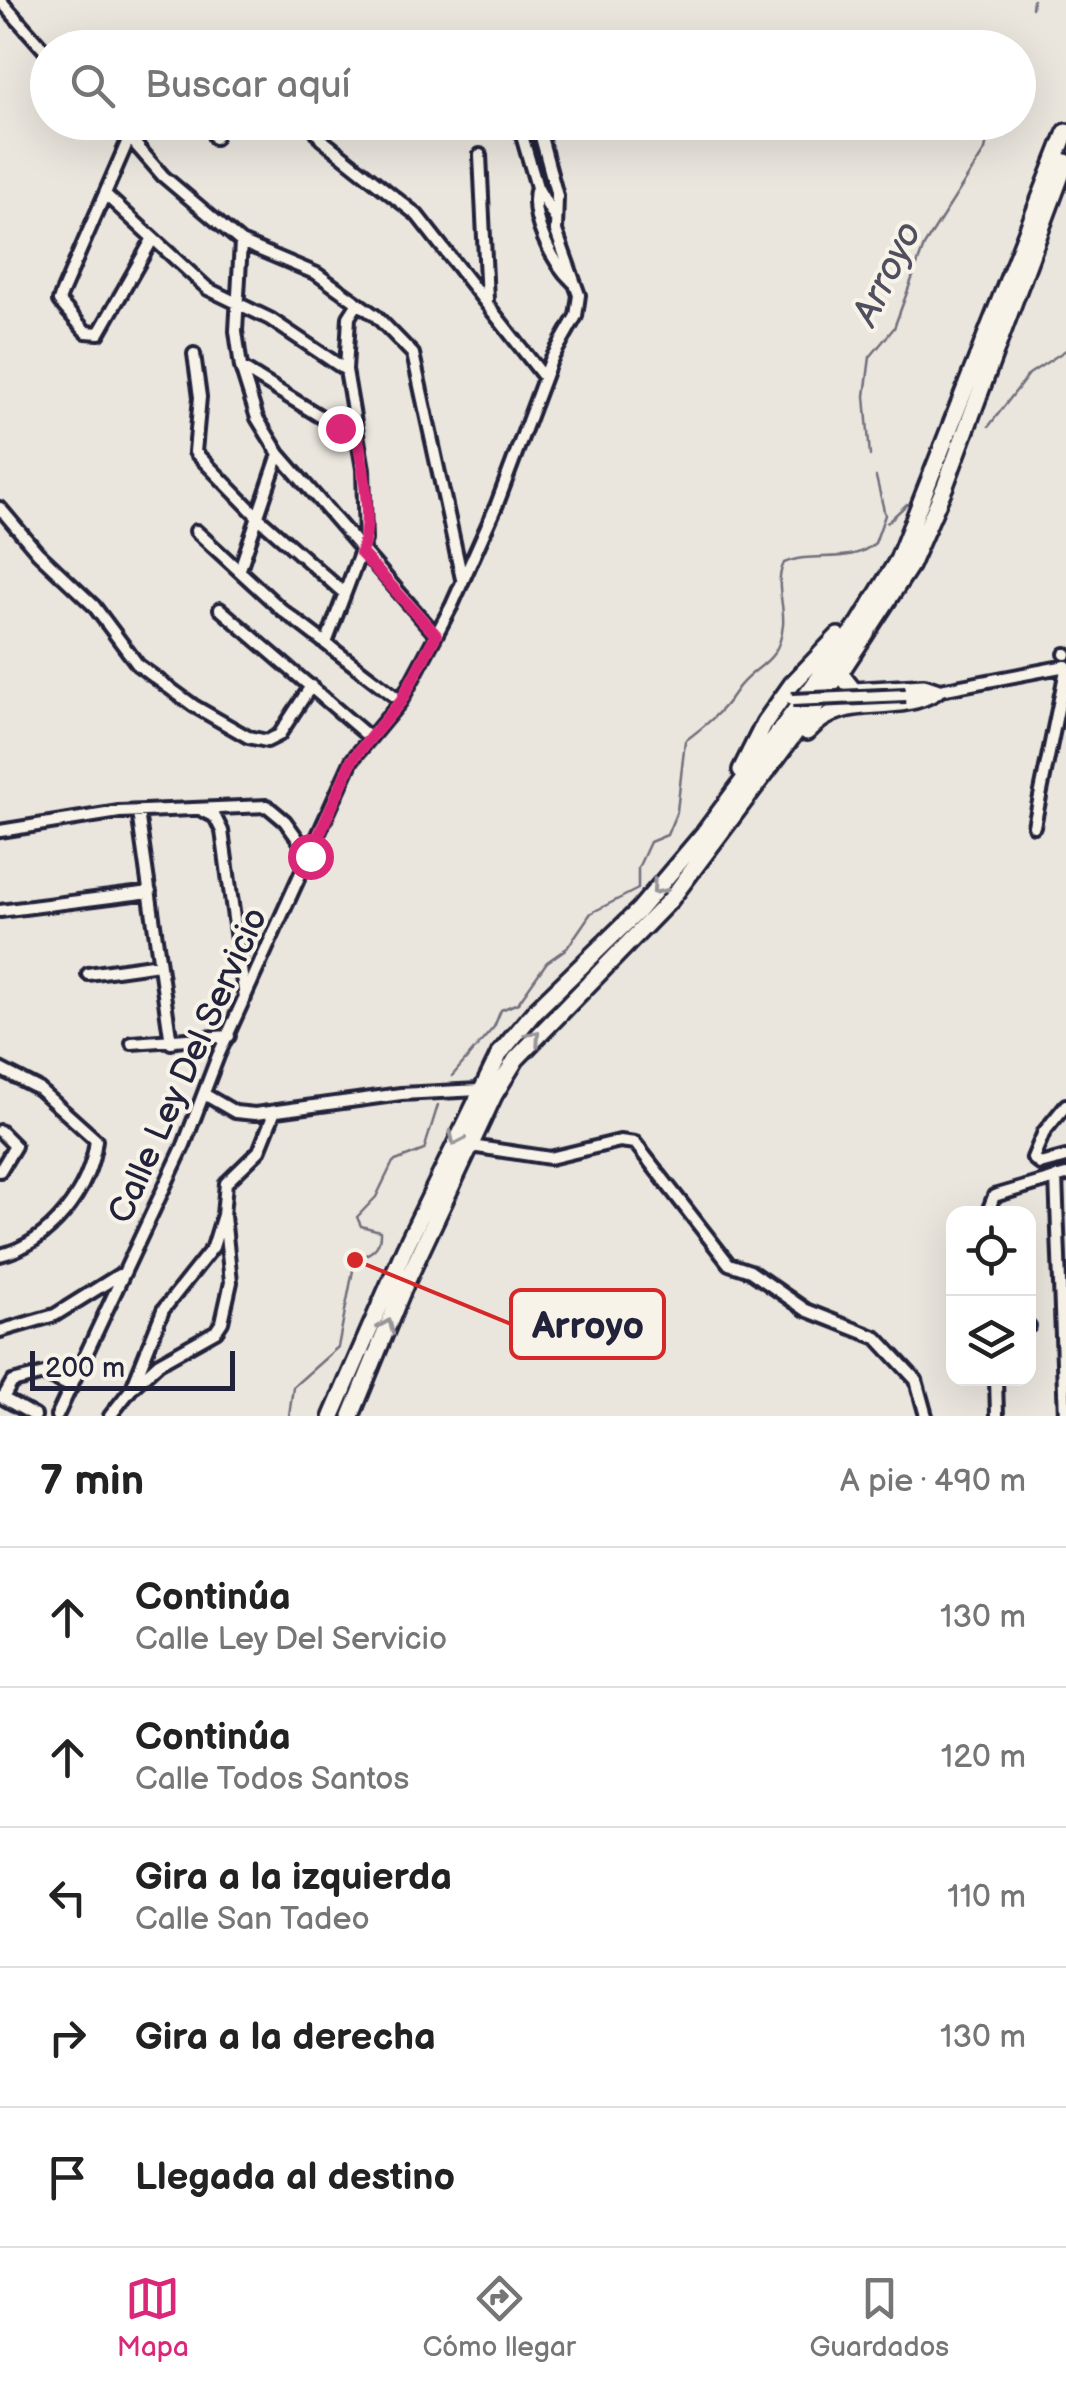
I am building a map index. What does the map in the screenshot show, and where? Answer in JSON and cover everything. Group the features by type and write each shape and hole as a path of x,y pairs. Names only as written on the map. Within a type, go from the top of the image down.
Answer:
{"highway":[{"path":"332,1416 478,1090 522,1025 638,911 704,834 883,587 932,482 1066,132"},
{"path":"351,1416 403,1289 494,1095 533,1037 672,898 840,674 894,594 928,530 1066,162"},
{"path":"704,834 716,806 787,699 868,598 883,587"},
{"path":"840,674 849,688 860,692 916,687 936,691"},
{"path":"791,741 837,708 920,700 936,691"}],"street":[{"path":"0,0 30,34"},
{"path":"127,140 107,196 59,301 86,332 100,333 152,240"},
{"path":"133,140 163,176 242,242 307,268 358,302 412,354 419,370 462,580"},
{"path":"323,140 417,215 544,378"},
{"path":"523,140 537,187 554,217 577,286"},
{"path":"541,140 557,196 554,217"},
{"path":"480,154 486,301"},
{"path":"537,187 534,202 553,258 577,286"},
{"path":"107,196 208,289 270,320 346,370"},
{"path":"242,242 237,304 241,367 257,418 279,454 436,635"},
{"name":"Calle Ley Del Servicio","path":"56,1416 120,1275 128,1267 352,760 401,701 462,580 544,378 579,303 577,286"},
{"path":"326,642 365,540 358,439 346,370 349,316 358,302"},
{"path":"194,354 200,397 196,452 260,519 344,593"},
{"path":"241,367 358,439"},
{"path":"240,569 279,454"},
{"path":"0,508 94,606 138,665 194,706 257,740 279,736 310,686"},
{"path":"196,531 282,610 401,701"},
{"path":"220,609 369,737"},
{"path":"1034,826 1053,729 1050,720 1066,653"},
{"path":"787,699 906,695 1064,668"},
{"path":"0,831 138,812 267,806 310,856"},
{"path":"199,810 215,818 222,831 245,1000"},
{"path":"138,812 171,1043"},
{"path":"0,911 150,892"},
{"path":"88,974 159,964"},
{"path":"132,1043 228,1036"},
{"path":"0,1069 39,1090 70,1114 95,1136 96,1146 78,1197 35,1242 0,1255"},
{"path":"204,1094 235,1112 275,1111 400,1094 478,1090"},
{"path":"1066,1105 1034,1152 1035,1162 1066,1158"},
{"path":"110,1416 159,1363 216,1331 222,1322 231,1282 224,1215 226,1183 259,1152 275,1111"},
{"path":"0,1131 16,1146 0,1170"},
{"path":"470,1146 550,1158 620,1141 635,1143 729,1264 750,1271 806,1310 877,1338 916,1380 926,1416"},
{"path":"989,1206 990,1200 1061,1176 1065,1416"},
{"path":"132,1388 163,1310 213,1246 224,1215"},
{"path":"0,1332 55,1315 120,1275"},
{"path":"35,1416 2,1397 12,1382 40,1374 72,1387"},
{"path":"996,1386 997,1416"}],"waterway":[{"name":"Arroyo","path":"1032,8 1033,0"},
{"name":"Arroyo","path":"870,456 865,396 870,357 894,328 924,246 985,150 987,140"},
{"path":"989,426 1029,374 1066,350"},
{"name":"Arroyo","path":"452,1076 494,1027 501,1010 518,1003 547,962 567,948 591,913 638,889 638,868 650,842 667,835 677,811 685,741 719,713 742,683 771,657 781,639 780,578 784,563 854,554 875,543 885,515 876,477"},
{"path":"887,523 907,504"},
{"name":"Arroyo","path":"289,1416 293,1387 338,1347 355,1260 379,1242 380,1231 361,1226 357,1217 376,1197 393,1162 424,1150 438,1105"}],"place":[{"name":"Arroyo","path":"355,1260"}],"route":[{"path":"310,856 352,760 401,701 436,635 361,553 365,540 358,439 340,428"}]}
